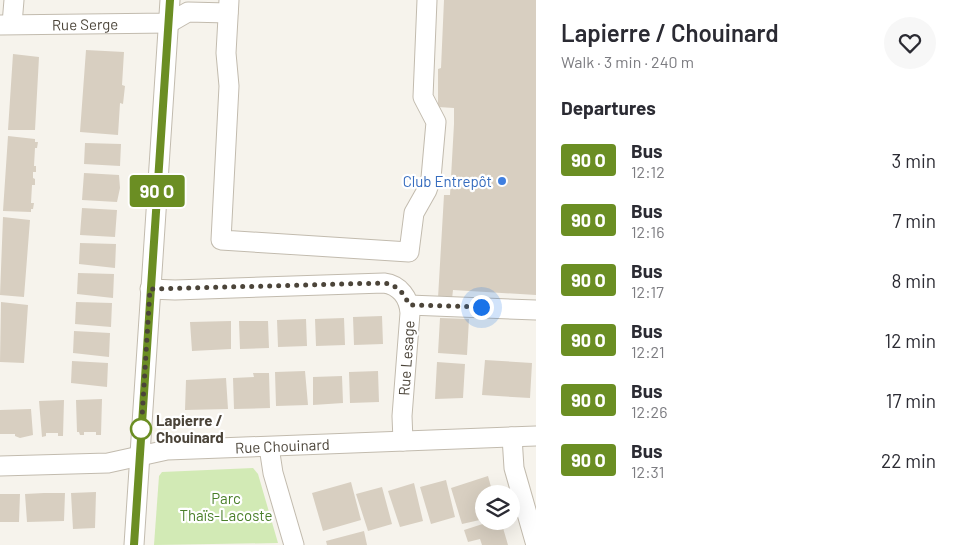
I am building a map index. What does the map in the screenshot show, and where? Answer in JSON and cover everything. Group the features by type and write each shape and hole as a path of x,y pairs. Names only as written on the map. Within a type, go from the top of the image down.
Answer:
{"street":[{"path":"6,24 14,0"},
{"path":"134,545 170,0"},
{"path":"169,23 188,12 228,7 226,53 229,86 221,240 409,252 414,213 427,190 431,178 436,122 423,97 427,0"},
{"name":"Rue Serge","path":"6,24 169,23"},
{"name":"Rue Lesage","path":"150,289 384,283 397,287 409,305 402,416 403,441"},
{"path":"409,305 536,310"},
{"name":"Rue Chouinard","path":"0,466 108,463 167,450 536,436"},
{"path":"512,437 514,468 536,545"},
{"path":"269,447 273,473 294,545"}],"green space":[{"name":"Parc Thaïs-Lacoste","path":"253,468 258,474 278,543 154,545 159,476 162,472"}],"building":[{"path":"444,0 536,0 536,295 453,290 452,299 438,298 444,195 450,195 454,124 454,108 438,107 438,69 441,68"},
{"path":"86,50 124,52 122,85 125,86 123,104 120,103 118,135 80,132"},
{"path":"13,54 39,57 35,130 8,130"},
{"path":"8,136 35,139 35,142 38,142 37,148 35,148 34,166 36,166 36,172 33,172 35,185 32,185 31,203 34,203 31,212 3,211"},
{"path":"85,143 121,144 120,166 84,164"},
{"path":"84,173 119,175 120,188 117,202 82,200"},
{"path":"82,208 117,210 115,237 80,235"},
{"path":"3,217 30,220 24,297 0,295"},
{"path":"80,243 116,244 115,268 79,264"},
{"path":"78,273 114,274 113,298 77,294"},
{"path":"1,302 28,305 24,363 0,362"},
{"path":"76,302 112,303 111,327 75,324"},
{"path":"382,316 383,344 354,345 353,317"},
{"path":"344,318 345,345 316,346 315,319"},
{"path":"440,318 469,319 467,355 438,353"},
{"path":"306,319 307,346 278,347 277,320"},
{"path":"231,321 231,349 192,351 190,322"},
{"path":"239,321 268,321 269,348 240,349"},
{"path":"74,331 110,333 109,357 73,353"},
{"path":"485,360 532,363 530,398 482,395"},
{"path":"72,361 108,363 107,387 71,383"},
{"path":"437,362 465,364 463,398 435,399"},
{"path":"305,371 308,405 276,406 275,372"},
{"path":"378,371 379,402 350,403 349,372"},
{"path":"253,373 269,373 270,408 234,409 233,378 254,377"},
{"path":"342,376 343,403 313,405 313,377"},
{"path":"226,378 228,409 185,410 186,380"},
{"path":"102,399 101,435 96,435 96,432 84,432 84,435 80,435 77,432 76,400"},
{"path":"64,400 63,436 58,436 58,433 46,433 46,436 42,437 39,401"},
{"path":"31,409 33,435 20,438 15,436 15,434 0,434 0,410"},
{"path":"488,476 490,485 475,485 475,521 462,524 451,488"},
{"path":"446,480 455,517 431,524 420,487"},
{"path":"351,482 361,520 323,531 312,493"},
{"path":"414,483 423,521 400,527 388,491"},
{"path":"382,487 392,524 368,531 356,494"},
{"path":"96,492 95,528 73,529 71,493"},
{"path":"65,493 64,521 27,522 25,494"},
{"path":"0,494 20,494 19,522 0,522"},
{"path":"475,526 475,530 504,530 508,545 482,545 480,539 468,542 464,530"},
{"path":"364,531 367,545 327,545 326,541"}],"bus line":[{"path":"134,545 170,0"}],"place":[{"name":"Club Entrepôt","path":"502,181"},
{"name":"Lapierre / Chouinard","path":"141,429"}],"route":[{"path":"141,429 141,434 150,289 175,290 384,283 397,287 407,299 409,305 481,307"}]}
